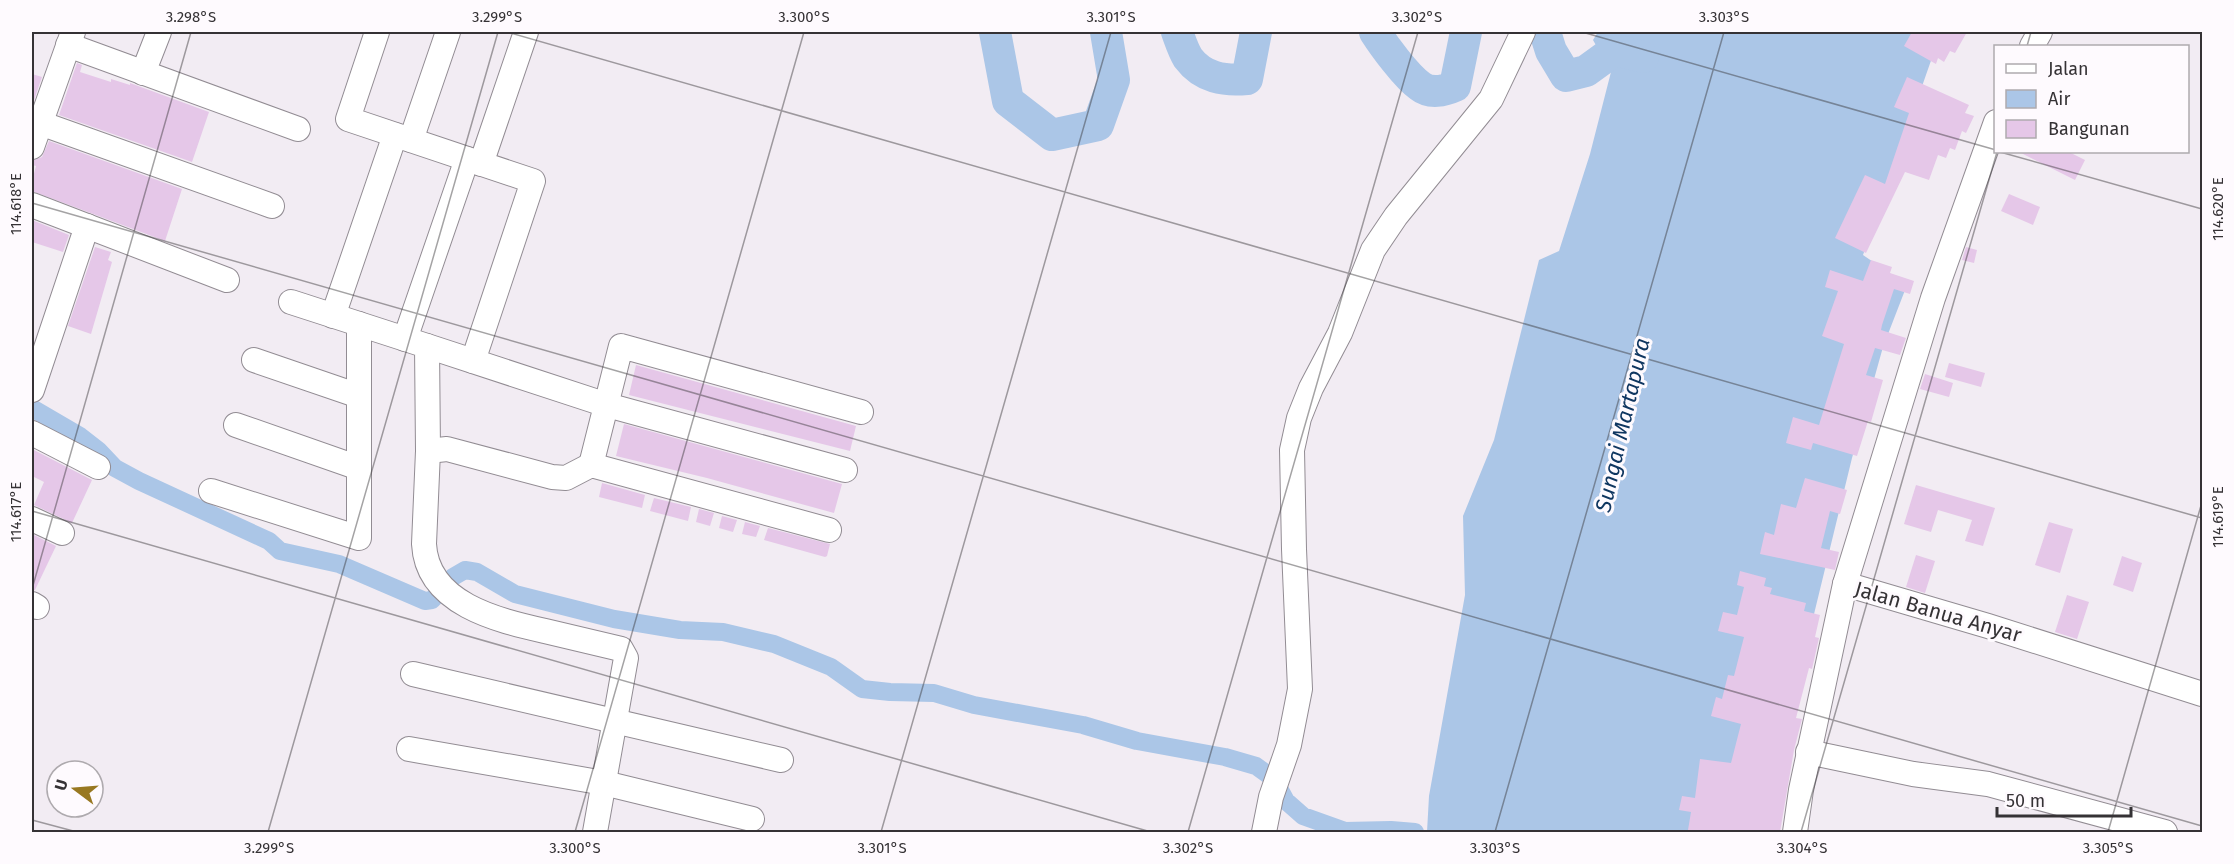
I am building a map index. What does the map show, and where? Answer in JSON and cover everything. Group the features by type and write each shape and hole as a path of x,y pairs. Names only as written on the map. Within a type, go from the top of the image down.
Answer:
{"street":[{"path":"142,73 159,32"},
{"path":"377,32 348,119 533,181 473,361"},
{"path":"333,316 403,137 448,32"},
{"path":"526,32 474,161 416,342 428,451 424,556 445,589 466,605 492,618 621,650 626,658 596,832"},
{"path":"1264,832 1271,796 1289,745 1300,689 1292,450 1299,418 1311,388 1340,333 1373,250 1396,216 1486,106 1523,32"},
{"path":"32,147 70,38 142,73 298,129"},
{"path":"40,123 272,206"},
{"path":"1845,584 1933,298 1994,125"},
{"path":"32,205 227,280"},
{"path":"33,387 87,225"},
{"path":"291,302 607,405 845,470"},
{"path":"211,491 359,538 359,324"},
{"path":"591,465 621,346 861,412"},
{"path":"254,360 359,396"},
{"path":"236,425 359,468"},
{"path":"32,433 98,466"},
{"path":"428,451 447,449 552,477 566,478 591,465 829,531"},
{"path":"32,519 62,533"},
{"name":"Jalan Banua Anyar","path":"1795,832 1809,752 1845,584 1988,626 2202,694"},
{"path":"413,674 781,760"},
{"path":"409,749 604,783 752,819"},
{"path":"1809,752 1913,774 1988,784 2165,832"}],"water":[{"name":"Sungai Martapura","path":"1598,32 1948,32 1934,52 1863,255 1907,285 1883,347 1852,458 1770,795 1764,832 1427,832 1429,796 1465,595 1463,516 1494,440 1539,260 1559,251 1590,154 1611,72 1593,40"}],"building":[{"path":"1912,32 1967,32 1955,53 1950,51 1944,62 1938,58 1936,64 1904,46"},
{"path":"77,63 82,65 80,72 111,82 111,79 130,85 130,83 209,112 192,162 59,115"},
{"path":"32,74 42,77 32,106"},
{"path":"1907,77 1969,105 1965,113 1974,116 1966,133 1962,131 1955,150 1950,148 1946,158 1938,155 1929,180 1905,172 1866,253 1835,238 1865,175 1885,184 1909,113 1894,107"},
{"path":"49,141 182,189 165,241 32,191 36,166 32,165 32,161 42,157"},
{"path":"2021,153 2071,153 2085,160 2075,180"},
{"path":"2009,194 2040,207 2033,225 2001,211"},
{"path":"32,220 69,235 63,252 32,242"},
{"path":"95,247 111,252 108,260 112,262 91,334 68,326"},
{"path":"1966,247 1977,250 1974,263 1962,260"},
{"path":"1871,260 1892,267 1890,273 1914,281 1910,294 1894,289 1882,325 1881,330 1906,338 1900,355 1875,348 1866,375 1883,380 1871,422 1868,421 1857,456 1813,443 1811,450 1786,443 1793,417 1819,425 1844,344 1822,336 1838,291 1825,287 1830,270 1863,281"},
{"path":"1949,363 1985,373 1981,387 1945,377"},
{"path":"636,365 856,426 850,451 629,395"},
{"path":"1925,374 1953,383 1949,397 1920,389"},
{"path":"624,424 842,484 834,513 616,456"},
{"path":"32,449 92,480 72,523 34,505 44,482 32,476"},
{"path":"1805,478 1847,490 1840,514 1830,511 1821,548 1839,552 1835,570 1760,554 1765,532 1774,535 1781,504 1796,508"},
{"path":"602,483 645,495 642,508 599,497"},
{"path":"1916,485 1995,508 1983,546 1965,541 1972,520 1938,510 1931,532 1904,524"},
{"path":"654,498 691,507 688,521 650,511"},
{"path":"699,509 714,513 710,526 696,522"},
{"path":"722,516 737,520 733,532 719,528"},
{"path":"745,522 760,526 756,537 742,534"},
{"path":"2049,522 2073,529 2060,573 2035,565"},
{"path":"768,528 830,544 827,556 764,540"},
{"path":"32,534 56,546 35,590 32,590"},
{"path":"1916,555 1935,561 1925,593 1906,587"},
{"path":"2122,556 2142,563 2133,592 2113,585"},
{"path":"1740,571 1766,578 1764,586 1772,588 1770,594 1806,603 1804,611 1820,615 1815,637 1819,638 1812,669 1809,668 1796,718 1802,719 1794,750 1780,832 1688,830 1691,812 1679,810 1682,796 1695,798 1700,759 1731,763 1741,724 1711,716 1716,697 1722,699 1728,675 1734,676 1744,637 1718,631 1723,612 1737,615 1744,587 1737,585"},
{"path":"2067,595 2089,602 2077,639 2055,632"}],"waterway":[{"path":"995,32 1008,101 1052,135 1098,125 1114,80 1106,32"},
{"path":"1177,32 1188,58 1194,65 1207,74 1222,79 1247,79 1256,32"},
{"path":"1375,32 1414,81 1424,89 1437,91 1455,86 1466,32"},
{"path":"1545,32 1551,51 1566,76 1586,71 1615,50 1643,57"},
{"path":"32,408 80,436 98,450 115,468 269,541 280,551 339,564 425,601 432,600 453,577 465,570 477,572 515,594 614,619 680,630 723,632 774,644 831,667 862,689 934,693 974,705 1083,725 1137,741 1225,757 1256,766 1274,779 1286,801 1303,816 1345,831 1415,832"}]}
